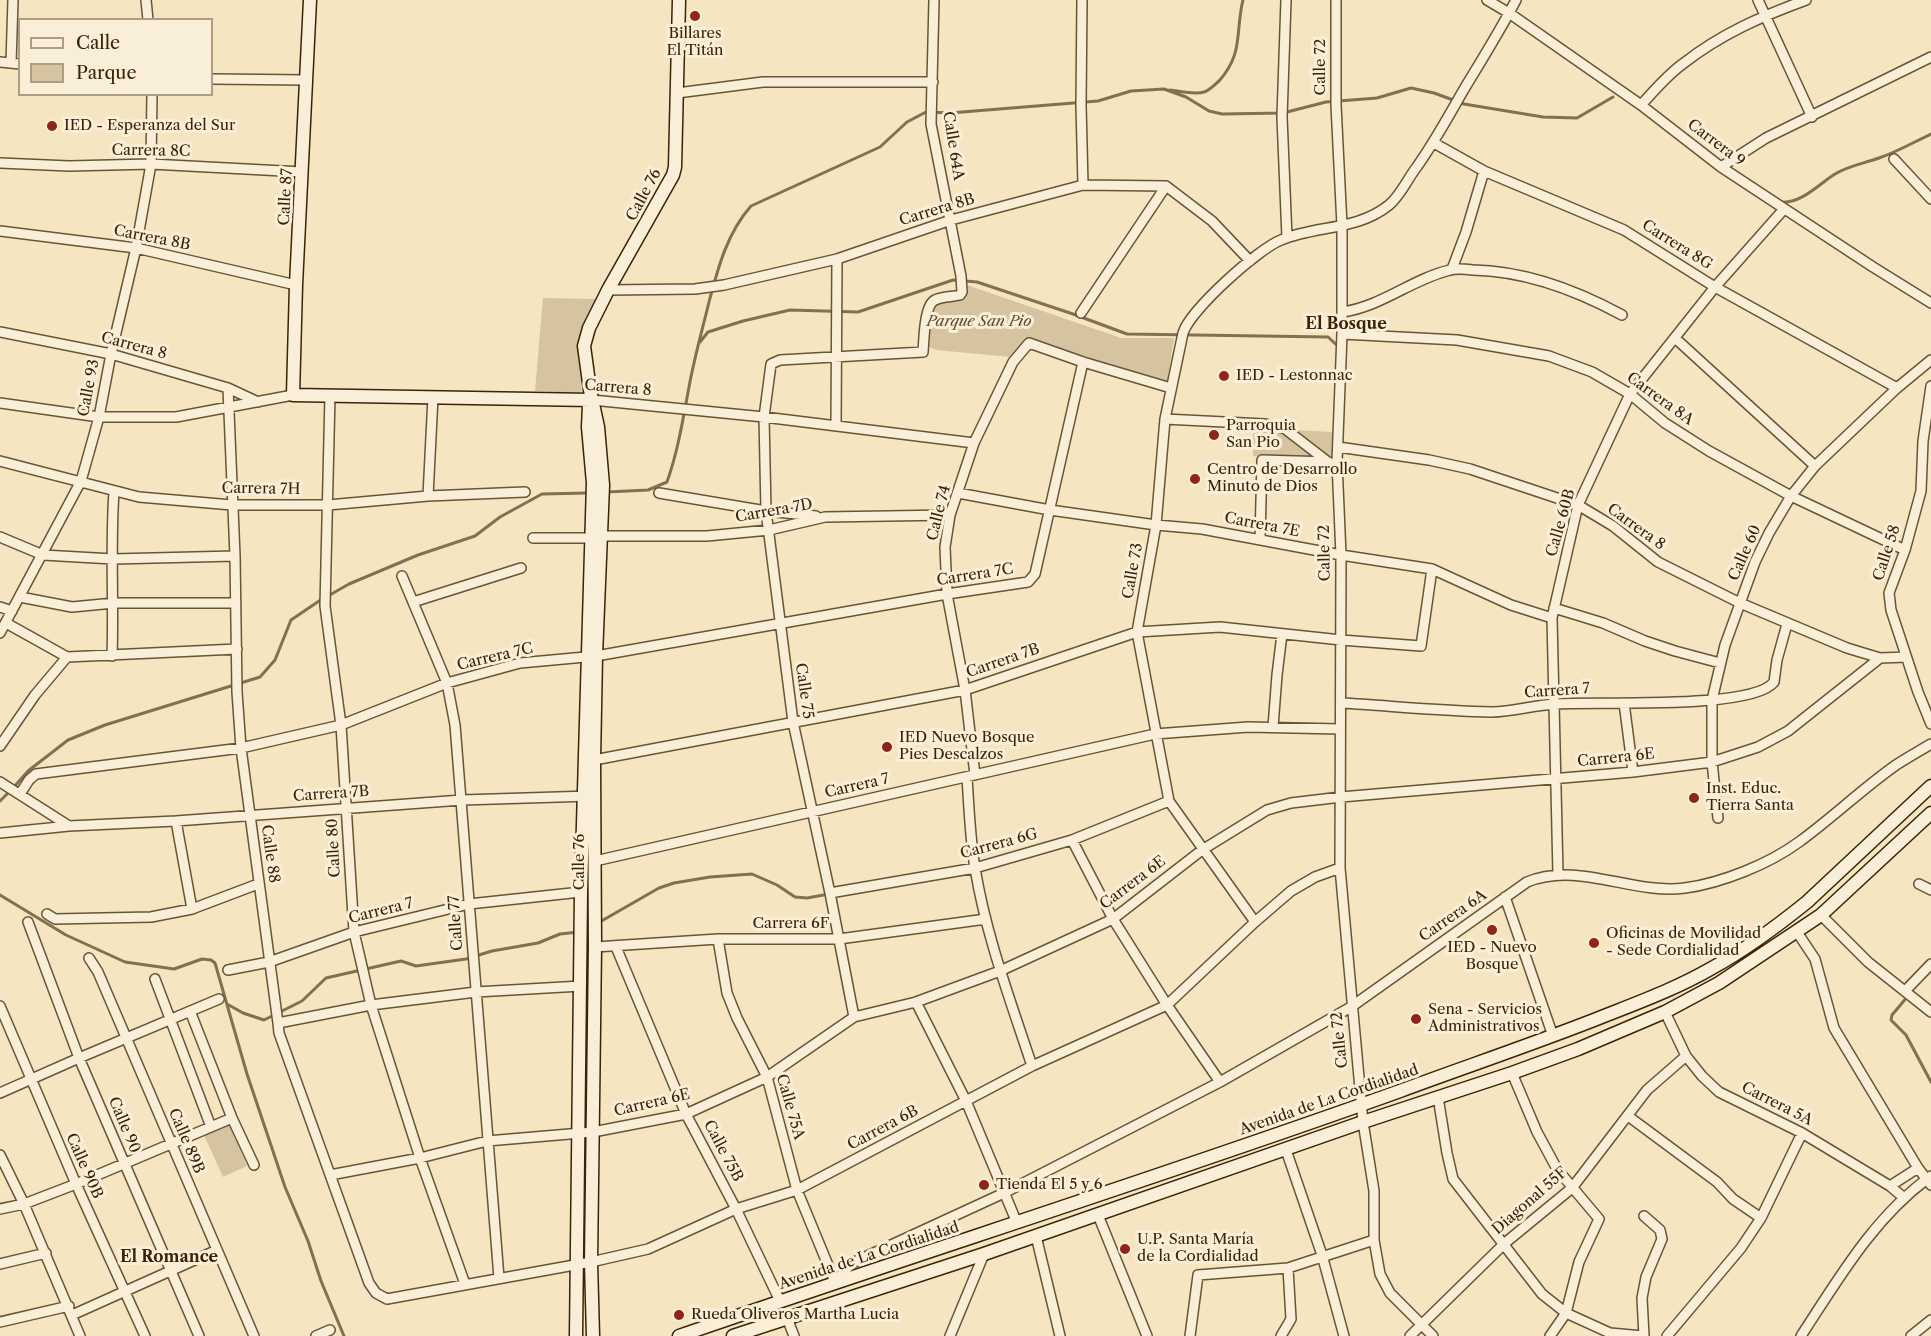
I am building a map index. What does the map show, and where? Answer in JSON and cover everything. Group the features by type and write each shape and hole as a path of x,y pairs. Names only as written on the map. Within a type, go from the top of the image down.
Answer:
{"street":[{"path":"0,62 15,64 13,0"},
{"path":"146,0 147,18"},
{"name":"Calle 87","path":"293,395 310,0"},
{"name":"Calle 76","path":"593,1336 591,1262 595,861 590,796 591,656 598,484 588,427 590,396 584,346 589,328 608,290 673,175 679,0"},
{"name":"Calle 64A","path":"836,357 923,352 924,330 931,303 934,300 960,295 962,292 962,280 951,220 931,124 934,0"},
{"path":"1082,0 1083,185"},
{"path":"1286,0 1282,114 1283,239 1342,226 1379,212 1388,205 1434,143 1516,0"},
{"name":"Calle 72","path":"1336,0 1336,101 1342,226 1342,334 1338,447 1332,462 1341,555 1340,868 1351,1007 1363,1122 1374,1191 1374,1240 1380,1274 1390,1293 1433,1336"},
{"name":"Carrera 9","path":"1488,0 1641,105 1721,167 1784,210 1931,303"},
{"path":"1758,0 1812,117"},
{"path":"1641,105 1682,64 1722,36 1765,15 1806,0"},
{"path":"1721,167 1766,138 1931,57"},
{"path":"213,79 307,80"},
{"path":"677,93 763,82 933,82"},
{"name":"Calle 93","path":"0,633 81,481 99,417 136,248 151,164 152,96"},
{"name":"Carrera 8G","path":"1434,143 1484,171 1624,230 1715,287 1897,388"},
{"path":"1894,159 1931,199"},
{"name":"Carrera 8C","path":"0,163 69,166 151,164 303,172"},
{"path":"1452,269 1466,232 1484,171"},
{"name":"Carrera 8B","path":"608,290 695,289 724,285 837,259 951,220 1083,185 1166,186"},
{"path":"1081,313 1166,186 1212,221 1250,261"},
{"name":"Calle 60B","path":"1558,874 1553,613 1578,505 1630,394 1715,287 1784,210"},
{"name":"Carrera 8B","path":"0,231 136,248 296,285"},
{"name":"Calle 73","path":"1255,922 1169,801 1137,632 1156,525 1165,419 1185,325 1250,261 1283,239"},
{"path":"836,426 837,259"},
{"path":"1342,312 1370,306 1412,284 1452,269 1516,273 1593,299 1622,315"},
{"name":"Carrera 8","path":"0,332 111,354 228,388 258,402"},
{"name":"Carrera 8A","path":"1342,334 1457,340 1549,356 1592,372 1630,394 1673,429 1709,451 1791,496 1905,550"},
{"path":"1675,338 1815,466"},
{"name":"Calle 74","path":"1032,1066 1000,971 975,868 965,690 947,594 945,547 950,515 974,443 1013,362 1028,344 1032,343 1083,362"},
{"name":"Calle 75","path":"836,357 780,360 771,364 764,417 766,511 793,722 831,893 854,1017"},
{"name":"Calle 60","path":"1718,818 1712,762 1712,700 1720,663 1755,562 1769,532 1791,496 1815,466 1897,388 1931,360"},
{"path":"1050,510 1083,362 1171,388"},
{"name":"Calle 58","path":"1931,386 1923,441 1921,490 1905,550 1889,593 1891,610 1906,657 1931,724"},
{"name":"Calle 88","path":"228,388 235,556 236,676 241,748 279,1034 369,1283 376,1293 387,1299"},
{"name":"Carrera 8","path":"0,404 99,417 177,417 293,395 590,396 675,409 764,417 974,443"},
{"name":"Calle 80","path":"330,395 325,606 341,725 354,932 372,1005 420,1158 465,1284"},
{"path":"428,495 433,397"},
{"path":"1165,419 1264,424 1284,428 1332,462"},
{"name":"Carrera 8","path":"1338,447 1460,467 1578,505 1613,526 1658,562 1740,603 1787,624 1880,658 1906,657"},
{"path":"1260,540 1262,460 1332,462"},
{"name":"Carrera 7H","path":"0,461 139,497 232,505 328,505 428,495 525,492"},
{"path":"112,656 114,603 111,528 114,492"},
{"path":"659,493 766,511 825,517"},
{"name":"Carrera 7E","path":"958,493 1050,510 1202,529 1432,569 1511,605 1603,623 1665,648 1720,663"},
{"name":"Carrera 7C","path":"16,792 36,774 241,748 341,725 447,683 520,663 591,656 1028,582 1035,574 1050,510"},
{"name":"Carrera 7D","path":"533,538 707,536 769,530 825,517 950,515"},
{"path":"0,537 43,555 113,559 235,556"},
{"path":"413,602 521,568"},
{"name":"Carrera 7B","path":"594,760 965,690 1137,632 1220,627 1421,646 1432,569"},
{"name":"Calle 77","path":"402,576 447,683 455,725 499,1278"},
{"path":"20,597 72,607 114,603 236,603"},
{"path":"0,607 12,611"},
{"path":"6,623 67,657 237,649"},
{"name":"Carrera 7","path":"1342,704 1494,712 1555,704 1712,700 1752,693 1772,685 1787,624"},
{"path":"1274,727 1282,634"},
{"name":"Calle 76","path":"576,1336 581,892 594,760 591,656"},
{"path":"0,746 35,695 67,657"},
{"name":"Carrera 6E","path":"330,1175 420,1158 487,1142 579,1134 686,1114 767,1077 854,1017 916,1002 1000,971 1113,919 1202,850 1267,810 1291,803 1341,797 1633,772 1712,762 1758,747 1788,731 1880,658"},
{"path":"1623,703 1633,772"},
{"name":"Carrera 7","path":"595,861 1155,734 1248,727 1340,729"},
{"name":"Carrera 6A","path":"835,1282 852,1263 1004,1192 1220,1082 1351,1007 1527,882 1546,875 1558,874 1662,890 1689,888 1722,879 1777,857 1895,766 1931,744"},
{"path":"1,783 69,826"},
{"name":"Avenida de La Cordialidad","path":"679,1336 1361,1105 1553,1036 1675,988 1746,947 1806,902 1931,786"},
{"name":"Carrera 7B","path":"0,833 69,826 176,821 347,807 590,796"},
{"name":"Carrera 6G","path":"831,893 975,868 1072,840 1169,801"},
{"path":"733,1336 984,1254 1363,1122 1512,1073 1570,1052 1665,1012 1719,983 1821,915 1931,813"},
{"path":"176,821 192,909"},
{"path":"1072,840 1113,919 1167,1005 1220,1082"},
{"name":"Carrera 6B","path":"387,1299 591,1262 648,1249 736,1209 797,1190 1032,1066 1167,1005 1291,891 1315,877 1340,868"},
{"path":"47,914 55,919 151,917 192,909 258,884"},
{"path":"1919,884 1931,890"},
{"name":"Carrera 7","path":"228,970 269,962 354,932 469,904 581,892"},
{"path":"1505,897 1553,1036"},
{"path":"1821,915 1868,962 1931,1012"},
{"name":"Carrera 6F","path":"595,947 718,939 839,939 986,919"},
{"name":"Calle 90","path":"28,922 79,1058 199,1336"},
{"path":"1797,932 1815,959 1834,1028 1918,1168 1929,1180 1903,1197 1855,1253 1801,1336"},
{"name":"Calle 75A","path":"718,939 727,993 767,1077 797,1190 835,1282"},
{"name":"Calle 75B","path":"616,947 686,1114 736,1209 780,1301"},
{"name":"Calle 89B","path":"89,958 98,972 255,1336"},
{"path":"1905,991 1931,964"},
{"path":"155,979 211,1127"},
{"path":"278,1023 372,1005 476,992 581,986"},
{"path":"0,1093 219,999"},
{"path":"916,1002 966,1101 1017,1223"},
{"name":"Calle 90B","path":"0,1005 75,1184 145,1336"},
{"path":"190,1011 232,1118 254,1165"},
{"name":"Carrera 5A","path":"1665,1012 1686,1056 1719,1092 1802,1133 1890,1186 1903,1197"},
{"name":"Diagonal 55F","path":"1410,1336 1505,1243 1572,1188 1647,1090 1686,1056"},
{"path":"1512,1073 1545,1149 1557,1170 1599,1219 1579,1262 1566,1313 1550,1336"},
{"path":"1438,1097 1453,1179 1505,1243 1542,1294 1566,1313 1610,1335 1643,1336 1642,1298 1646,1277 1662,1239 1660,1230 1644,1216"},
{"path":"1628,1116 1717,1182 1733,1199 1761,1218"},
{"path":"0,1209 24,1204 75,1184 232,1118"},
{"path":"1667,1336 1741,1248 1761,1218 1802,1133"},
{"path":"1286,1150 1322,1256 1344,1336"},
{"path":"0,1155 46,1253 80,1336"},
{"path":"1890,1186 1918,1168"},
{"path":"1098,1215 1147,1336"},
{"path":"1036,1236 1059,1331 1054,1336"},
{"path":"1190,1336 1198,1275 1288,1268 1374,1240"},
{"path":"0,1322 70,1311 125,1292 217,1250"},
{"path":"0,1264 46,1253"},
{"path":"950,1336 984,1254"},
{"path":"1281,1336 1291,1319 1288,1268"},
{"path":"787,1318 794,1336"},
{"path":"1911,1336 1931,1320"},
{"path":"316,1336 330,1330"}],"green space":[{"name":"Parque San Pio","path":"967,285 1121,338 1174,338 1167,383 1083,359 1027,338 1011,357 936,350 929,347 933,307 965,290"},
{"path":"543,298 596,299 587,327 581,393 535,391"},
{"path":"1253,428 1332,432 1332,459 1253,456"},
{"path":"229,1125 247,1166 223,1177 204,1135"}],"waterway":[{"path":"1170,90 1200,93 1219,81 1227,71 1235,52 1243,0"},
{"path":"607,492 648,490 667,482 716,276 724,251 751,206 880,147 907,122 926,112 950,113 1098,101 1131,91 1164,89 1186,97 1209,111 1222,114 1283,113 1326,102 1377,98 1411,88 1434,93 1464,104 1543,117 1577,118 1613,97"},
{"path":"1781,202 1803,197 1840,171 1886,156 1931,134"},
{"path":"700,342 708,332 743,321 790,310 858,312 953,280 977,282 1127,334 1328,337 1340,348"},
{"path":"328,596 349,584 418,555 475,536 500,517 542,494 588,493"},
{"path":"14,787 28,771 68,740 105,725 260,677 275,660 291,620 322,599"},
{"path":"0,801 9,792"},
{"path":"598,923 659,888 710,877 752,874 777,885 795,897 807,898 829,894"},
{"path":"0,895 66,935 125,962 174,969 202,959 215,963 247,1074 285,1187 344,1336"},
{"path":"227,1004 243,1013 264,1020 302,1001 326,978 401,961 416,966 466,959 492,951 538,943 560,934 579,932"},
{"path":"1908,996 1892,1015 1891,1020 1906,1035 1931,1082"}],"place":[{"name":"Billares El Titán","path":"695,16"},
{"name":"IED - Esperanza del Sur","path":"52,126"},
{"name":"IED - Lestonnac","path":"1224,376"},
{"name":"Parroquia San Pio","path":"1214,435"},
{"name":"Centro de Desarrollo Minuto de Dios","path":"1195,479"},
{"name":"IED Nuevo Bosque Pies Descalzos","path":"887,747"},
{"name":"Inst. Educ. Tierra Santa","path":"1694,798"},
{"name":"IED - Nuevo Bosque","path":"1492,930"},
{"name":"Oficinas de Movilidad - Sede Cordialidad","path":"1594,943"},
{"name":"Sena - Servicios Administrativos","path":"1416,1019"},
{"name":"Tienda El 5 y 6","path":"984,1185"},
{"name":"U.P. Santa María de la Cordialidad","path":"1125,1249"},
{"name":"Rueda Oliveros Martha Lucia","path":"679,1315"}],"district":[{"name":"El Bosque","path":"1346,324"},
{"name":"El Romance","path":"169,1257"}]}
